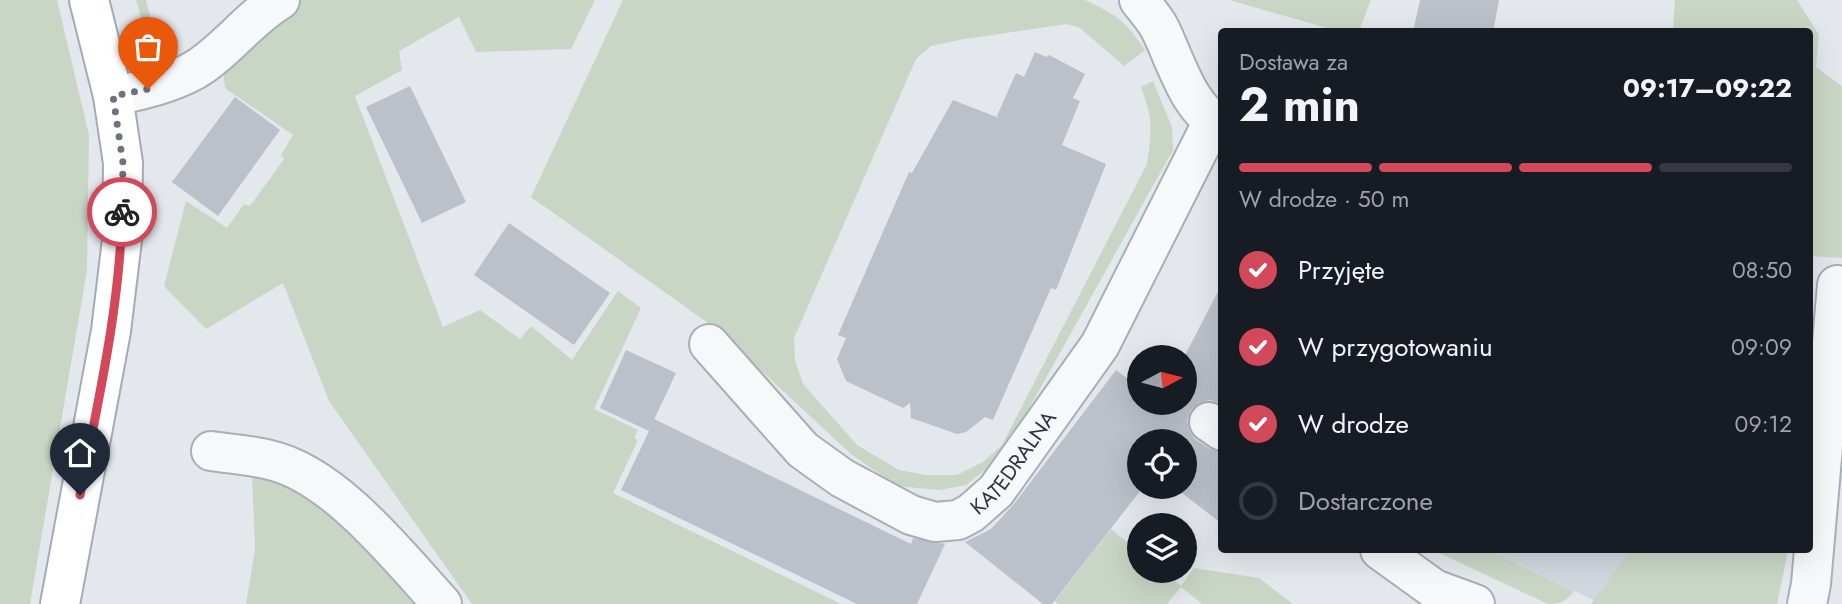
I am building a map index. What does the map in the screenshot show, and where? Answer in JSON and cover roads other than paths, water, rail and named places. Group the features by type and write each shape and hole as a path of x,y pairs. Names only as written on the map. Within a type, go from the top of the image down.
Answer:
{"main road":[{"path":"60,604 111,331 121,240 123,163 113,96 89,0"}],"street":[{"path":"1139,0 1158,26 1188,91 1217,123"},
{"path":"113,96 148,89 200,67 272,5"},
{"name":"KATEDRALNA","path":"709,344 803,450 842,478 911,515 935,522 958,520 971,513 996,491 1100,345 1217,123"},
{"path":"1813,552 1830,284"},
{"path":"211,451 272,460 311,478 358,512 442,604"},
{"path":"1384,553 1434,589 1475,604"},
{"path":"1807,604 1813,553"}]}
